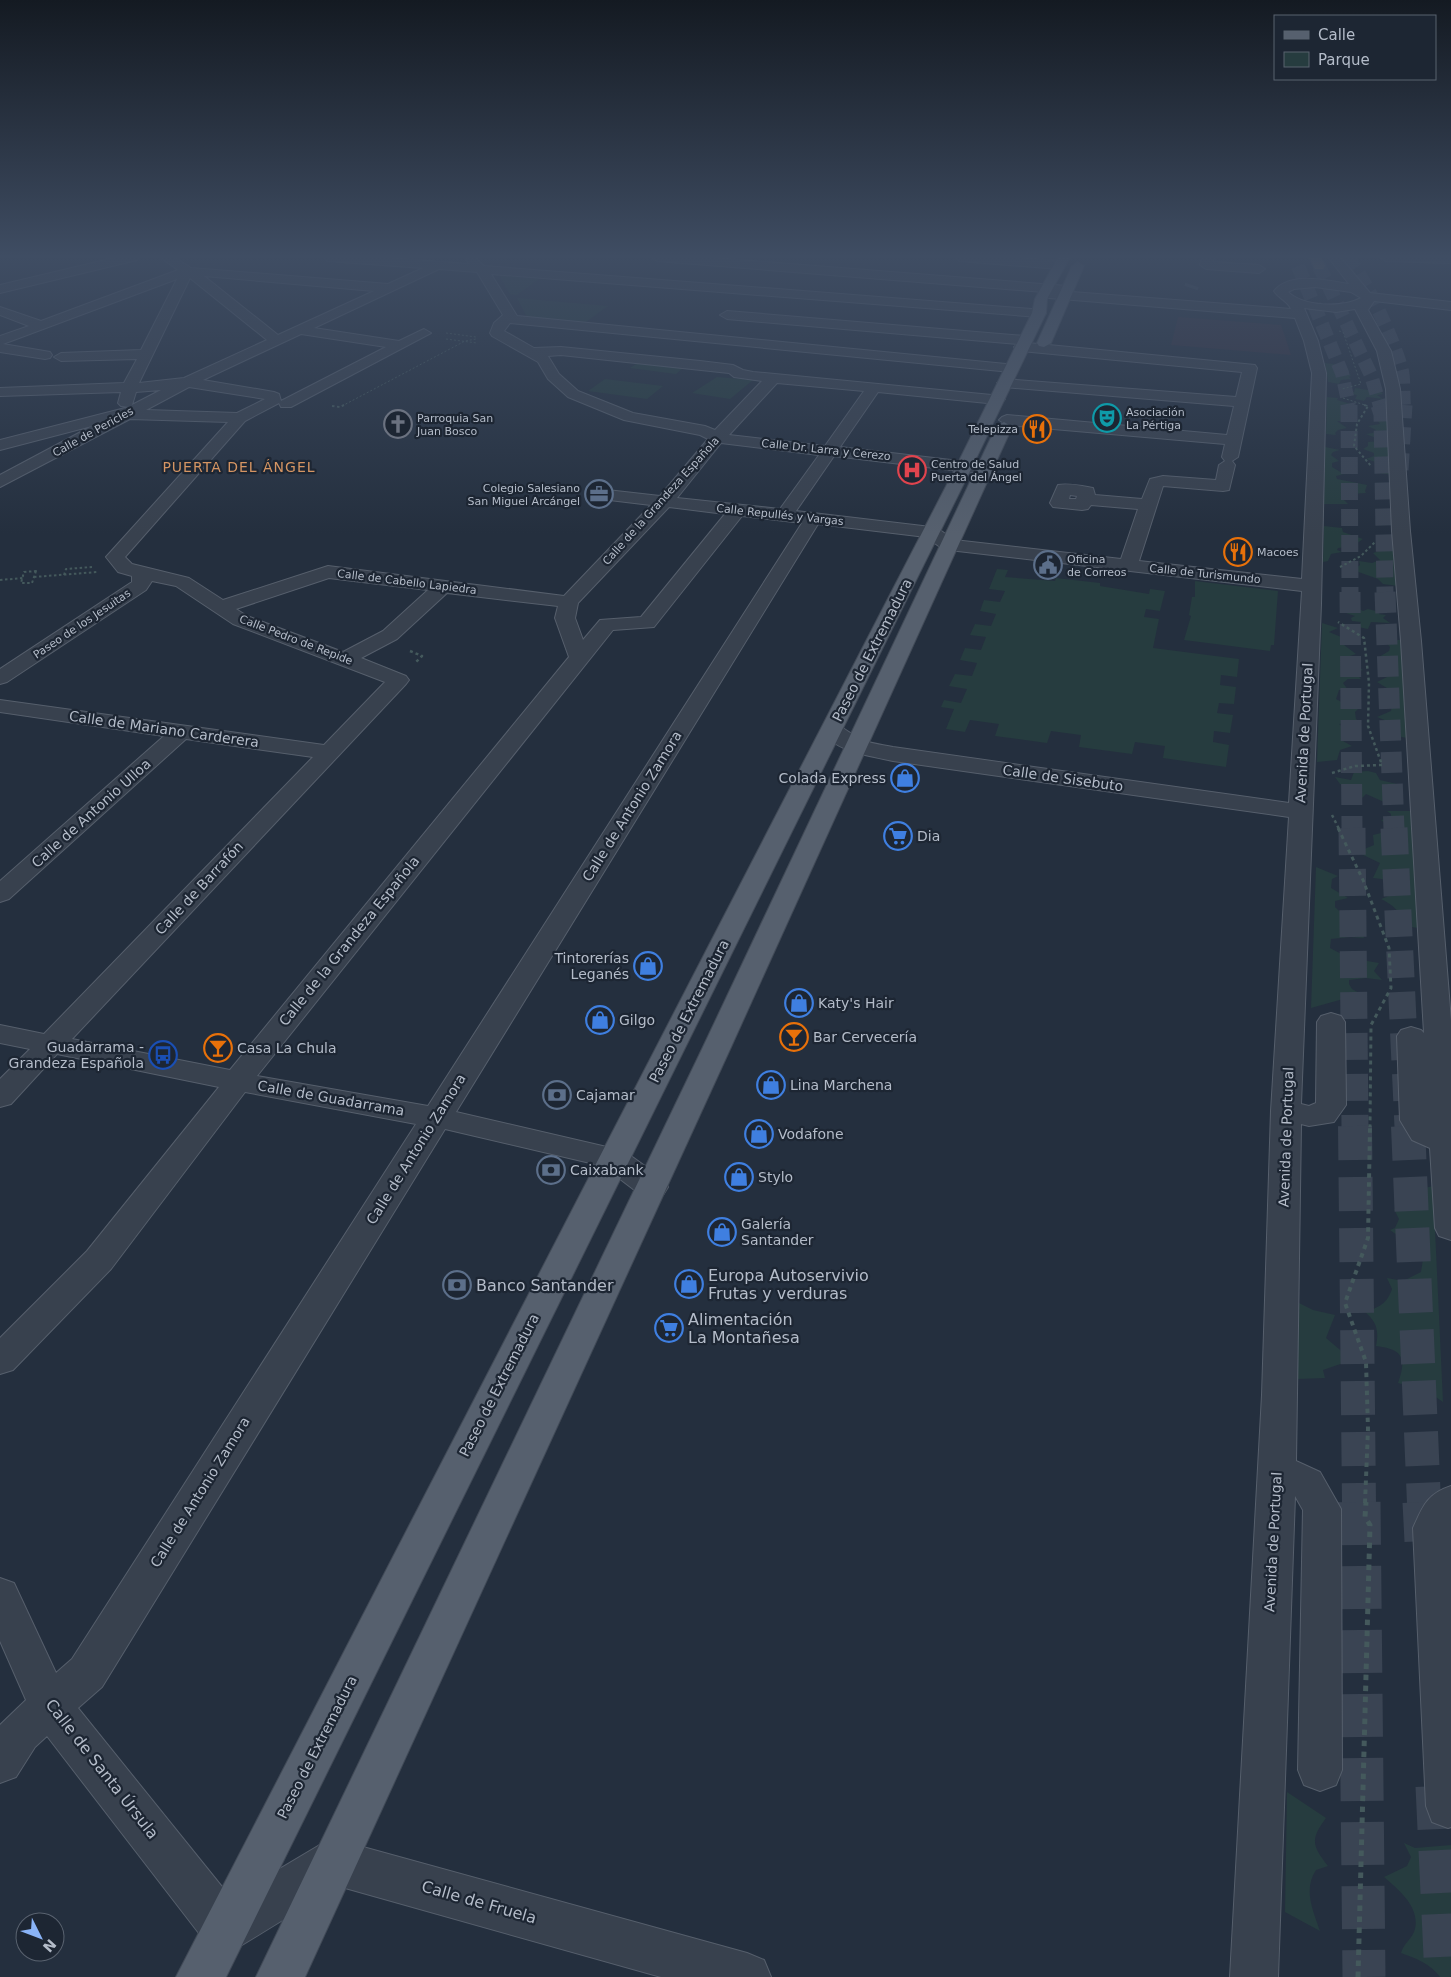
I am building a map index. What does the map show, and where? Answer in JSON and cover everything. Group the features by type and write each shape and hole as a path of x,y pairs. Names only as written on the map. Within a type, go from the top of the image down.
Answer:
{"main road":[{"name":"Paseo de Extremadura","path":"975,467 997,399 1013,379 1027,349"},
{"name":"Paseo de Extremadura","path":"280,1977 652,1187 844,738 975,467 1006,420 1013,379"},
{"name":"Paseo de Extremadura","path":"200,1977 613,1158 669,1052 844,738"}],"street":[{"path":"8,349 45,355"},
{"path":"123,414 130,387 150,349"},
{"path":"0,392 130,387 187,382 256,349"},
{"path":"286,404 392,349"},
{"path":"527,349 533,352 561,351 733,369 739,374 773,378 997,399"},
{"path":"733,369 754,349"},
{"path":"791,349 1013,379 1242,402"},
{"path":"1062,349 1250,368 1223,486 1163,481 1156,483 1146,505 1128,565"},
{"name":"Avenida de Portugal","path":"1254,1977 1277,1469 1286,1111 1311,586 1319,373 1310,349"},
{"path":"1368,349 1373,363"},
{"path":"1383,349 1393,388 1401,531 1412,642 1451,1228"},
{"name":"Calle Dr. Larra y Cerezo","path":"533,352 544,359 553,376 573,394 629,417 705,431 717,438 975,467"},
{"path":"61,357 148,354"},
{"name":"Calle de la Grandeza Española","path":"569,602 664,502 717,438 773,378"},
{"name":"Calle de Pericles","path":"0,482 20,473 123,414 187,382"},
{"name":"Paseo de los Jesuitas","path":"0,678 139,586 143,580 141,573 126,568 115,557 240,418 274,400 274,397 187,382"},
{"name":"Calle de Antonio Zamora","path":"0,1762 20,1733 86,1673 435,1118 798,517 831,451 874,388"},
{"path":"0,445 123,414 240,418"},
{"path":"1006,420 1234,440"},
{"path":"0,462 20,473"},
{"name":"Calle Repullés y Vargas","path":"607,495 798,517 940,539"},
{"path":"1085,499 1146,505"},
{"name":"Calle de la Grandeza Española","path":"0,1360 99,1260 238,1080 606,624 647,623 738,510"},
{"name":"Calle de Turismundo","path":"940,539 1128,565 1311,586"},
{"name":"Calle de Cabello Lapiedra","path":"221,607 328,572 569,602"},
{"name":"Calle Pedro de Repide","path":"141,573 182,582 240,620 399,680"},
{"path":"344,659 390,635 442,587"},
{"path":"569,602 565,618 580,658"},
{"name":"Calle de Barrafón","path":"0,1097 53,1044 327,752 399,680"},
{"name":"Calle de Mariano Carderera","path":"0,706 327,752"},
{"name":"Calle de Antonio Ulloa","path":"0,894 182,731"},
{"name":"Calle de Sisebuto","path":"844,738 893,754 1300,812"},
{"path":"1286,1111 1309,1116 1323,1115 1331,1105 1331,1022"},
{"name":"Calle de Guadarrama","path":"0,1034 435,1118 613,1158 652,1187"},
{"path":"1411,1036 1414,1120 1419,1131 1428,1137 1445,1142"},
{"path":"1277,1469 1307,1483 1322,1509 1320,1770"},
{"path":"1448,1806 1432,1528 1443,1508 1451,1502"},
{"name":"Calle de Santa Úrsula","path":"0,1596 50,1706 225,1928"},
{"path":"225,1928 334,1862"},
{"name":"Calle de Fruela","path":"334,1862 747,1977"}],"path":[{"path":"340,407 450,349"},
{"path":"64,575 66,569 93,567"},
{"path":"36,571 32,583 21,583 23,578 24,572 36,571"},
{"path":"34,577 100,572"},
{"path":"0,580 23,578"}],"shaded area":[{"path":"1222,349 1289,349 1291,355"}],"green space":[{"path":"639,362 684,367 676,374 630,368"},
{"path":"1325,363 1342,365 1349,369 1342,371 1351,375 1349,377 1351,379 1341,380 1339,384 1328,382"},
{"path":"717,377 753,380 730,399 692,393"},
{"path":"605,379 663,386 647,399 588,391"},
{"path":"1355,388 1381,392 1383,394 1377,395 1383,399 1367,397 1364,401 1355,399 1357,395 1345,393 1354,392"},
{"path":"1327,397 1338,398 1337,400 1351,404 1346,407 1358,414 1347,417 1351,421 1337,421 1347,428 1338,430 1335,433 1336,435 1326,434"},
{"path":"1375,417 1388,417 1392,475 1380,473 1383,471 1382,464 1366,459 1374,456 1374,453 1363,449 1368,446 1368,442 1383,441 1366,434 1373,433 1376,430 1368,426 1380,424"},
{"path":"1325,447 1340,450 1333,452 1331,455 1339,461 1332,463 1332,467 1344,474 1336,476 1337,479 1367,485 1366,493 1348,494 1344,500 1348,504 1324,504"},
{"path":"1324,526 1342,528 1343,532 1363,539 1353,546 1338,548 1337,550 1342,552 1331,554 1328,561 1323,562"},
{"path":"1395,543 1398,586 1383,584 1378,579 1353,570 1360,565 1359,561 1372,563 1380,560 1373,553 1386,549 1381,544"},
{"path":"997,569 1008,570 1005,577 1055,581 1056,578 1100,583 1100,586 1149,594 1150,589 1165,591 1160,611 1146,609 1144,617 1159,619 1153,648 1239,659 1237,677 1221,675 1220,685 1236,687 1234,704 1219,703 1217,713 1233,715 1230,733 1214,731 1213,742 1229,745 1226,767 1163,758 1165,746 1135,742 1132,754 1079,747 1081,735 1051,731 1047,743 995,736 999,724 970,720 965,732 946,729 954,709 941,707 944,700 961,703 967,689 949,686 955,674 972,676 977,663 960,660 965,648 981,650 986,637 970,635 975,624 991,626 996,614 980,611 984,600 1000,602 1005,591 989,589"},
{"path":"1195,581 1278,591 1274,645 1271,645 1270,651 1184,640 1191,616 1189,615 1192,597 1195,597"},
{"path":"1345,607 1380,612 1379,614 1386,615 1383,618 1390,623 1371,622 1368,629 1358,627 1361,622 1352,621 1351,618 1355,616 1343,612"},
{"path":"1322,623 1338,628 1329,632 1346,639 1344,645 1356,654 1350,656 1349,660 1363,670 1357,672 1361,679 1348,679 1343,683 1348,690 1339,690 1336,699 1347,705 1361,706 1355,712 1356,719 1361,723 1339,724 1353,736 1341,740 1352,746 1340,750 1337,760 1317,762"},
{"path":"1384,640 1401,640 1407,738 1392,735 1394,733 1387,721 1377,717 1391,711 1392,702 1380,698 1387,688 1377,682 1387,677 1386,673 1396,670 1390,661 1379,657 1389,651 1390,647"},
{"path":"1368,771 1376,773 1380,780 1401,785 1401,788 1397,791 1383,791 1393,801 1384,802 1366,794 1358,802 1347,800 1345,796 1347,791 1354,788 1340,784 1335,777 1351,780 1354,772"},
{"path":"1387,811 1411,811 1418,928 1400,925 1402,917 1400,914 1393,906 1381,899 1399,892 1397,888 1388,881 1373,878 1380,863 1357,852 1374,845 1373,835 1389,831 1391,828 1381,820 1391,818 1391,814"},
{"path":"1316,867 1338,876 1332,879 1331,888 1348,898 1335,901 1335,907 1348,915 1364,918 1358,926 1364,938 1331,939 1330,948 1349,958 1379,963 1374,971 1382,980 1366,978 1349,980 1352,989 1361,994 1311,1008"},
{"path":"1433,1186 1443,1402 1427,1391 1398,1383 1402,1367 1400,1356 1397,1352 1385,1347 1376,1346 1376,1327 1372,1319 1365,1312 1385,1302 1388,1298 1392,1289 1387,1278 1403,1281 1421,1272 1423,1259 1411,1245 1390,1230 1395,1228 1399,1219 1394,1209 1404,1210 1410,1203 1406,1189 1416,1190"},
{"path":"1299,1303 1313,1310 1335,1315 1326,1338 1352,1360 1323,1370 1325,1378 1297,1379"},
{"path":"1287,1792 1326,1818 1317,1832 1315,1842 1319,1853 1328,1866 1316,1870 1310,1885 1310,1900 1320,1931 1285,1912"},
{"path":"1404,1843 1415,1848 1451,1845 1451,1977 1440,1977 1427,1965 1401,1953 1414,1932 1416,1921 1407,1900 1384,1877 1407,1866 1411,1857"}],"tunnel":[{"path":"1332,349 1342,373 1349,406"},
{"path":"1359,349 1371,375 1380,406"},
{"path":"1395,349 1402,371 1404,405"},
{"path":"1349,405 1350,593"},
{"path":"1379,405 1382,414 1385,593"},
{"path":"1400,470 1404,405"},
{"path":"1350,592 1352,829"},
{"path":"1385,592 1394,829"},
{"path":"1352,828 1355,1127"},
{"path":"1394,828 1408,1127"},
{"path":"1355,1126 1359,1503"},
{"path":"1408,1126 1424,1503"},
{"path":"1359,1502 1364,1977"},
{"path":"1424,1502 1426,1541"},
{"path":"1437,1786 1446,1977"}],"place":[{"name":"Asociación La Pértiga","path":"1107,418"},
{"name":"Parroquia San Juan Bosco","path":"398,424"},
{"name":"Telepizza","path":"1037,429"},
{"name":"Centro de Salud Puerta del Ángel","path":"912,470"},
{"name":"Colegio Salesiano San Miguel Arcángel","path":"599,494"},
{"name":"Macoes","path":"1238,552"},
{"name":"Oficina de Correos","path":"1048,565"},
{"name":"Colada Express","path":"905,778"},
{"name":"Dia","path":"898,836"},
{"name":"Tintorerías Leganés","path":"648,966"},
{"name":"Katy's Hair","path":"799,1003"},
{"name":"Gilgo","path":"600,1020"},
{"name":"Bar Cervecería","path":"794,1037"},
{"name":"Casa La Chula","path":"218,1048"},
{"name":"Guadarrama - Grandeza Española","path":"163,1055"},
{"name":"Lina Marchena","path":"771,1085"},
{"name":"Cajamar","path":"557,1095"},
{"name":"Vodafone","path":"759,1134"},
{"name":"Caixabank","path":"551,1170"},
{"name":"Stylo","path":"739,1177"},
{"name":"Galería Santander","path":"722,1232"},
{"name":"Europa Autoservivio Frutas y verduras","path":"689,1284"},
{"name":"Banco Santander","path":"457,1285"},
{"name":"Alimentación La Montañesa","path":"669,1328"}],"district":[{"name":"PUERTA DEL ÁNGEL","path":"239,467"}]}
